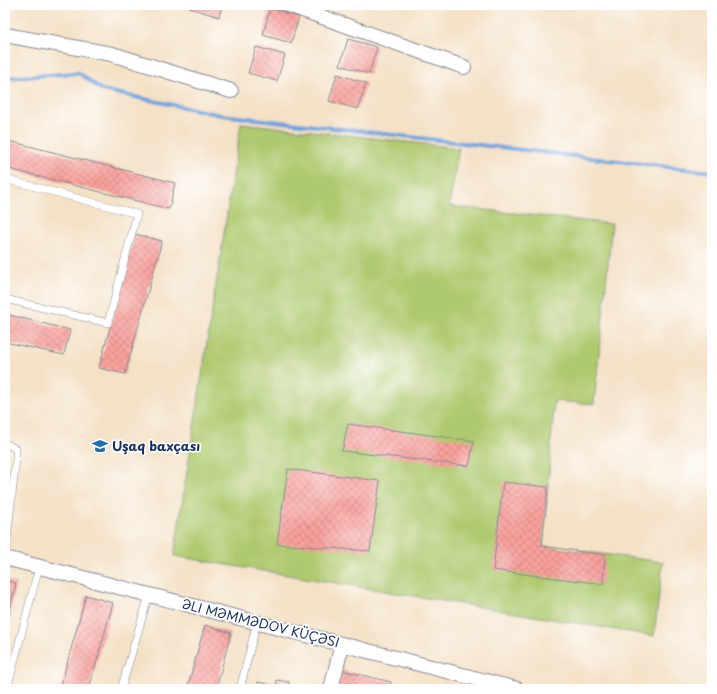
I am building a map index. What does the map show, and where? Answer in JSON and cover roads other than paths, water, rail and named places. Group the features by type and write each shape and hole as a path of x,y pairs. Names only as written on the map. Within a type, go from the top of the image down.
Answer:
{"street":[{"path":"288,5 464,66"},
{"path":"5,35 112,54 231,91"},
{"name":"ƏLI MƏMMƏDOV KÜÇƏSI","path":"5,558 517,689"},
{"path":"331,689 342,644"}],"lane":[{"path":"5,179 137,214 108,323 5,299"},
{"path":"5,443 16,449 5,558"},
{"path":"7,689 39,567"},
{"path":"120,689 148,595"},
{"path":"240,689 257,622"}],"waterway":[{"path":"5,78 79,73 102,90 221,115 712,172"}],"place":[{"name":"Uşaq baxçası","path":"100,446"}]}
